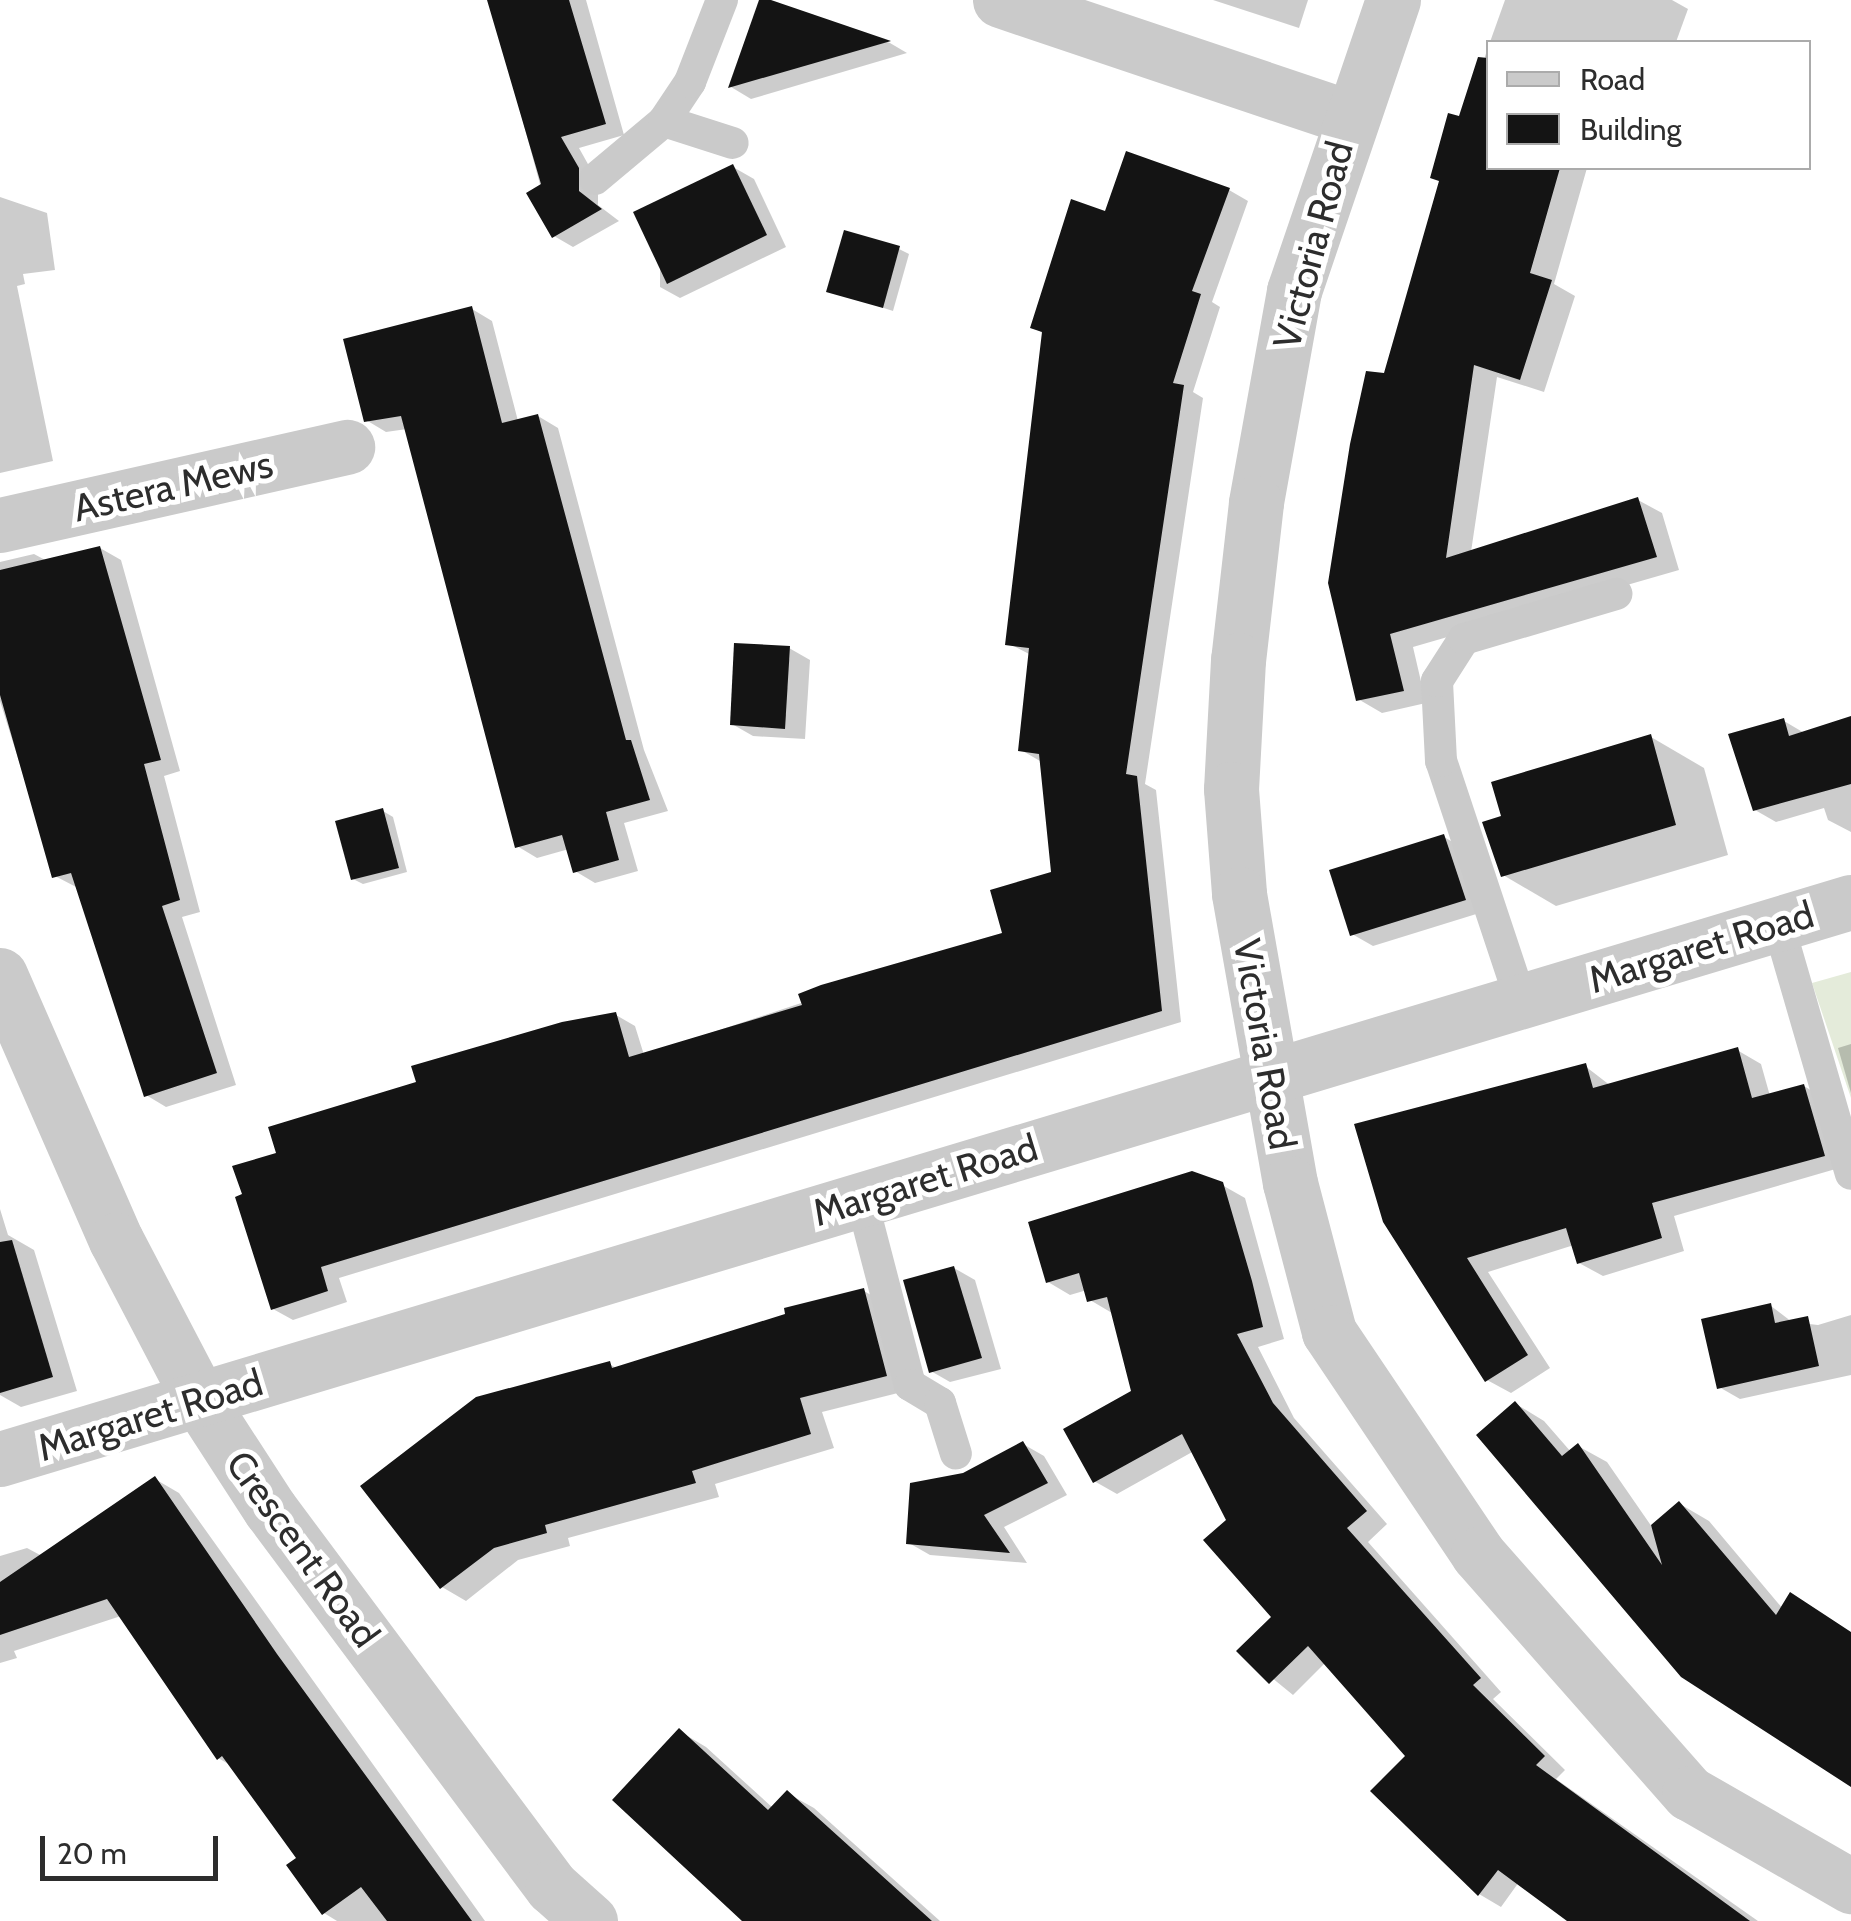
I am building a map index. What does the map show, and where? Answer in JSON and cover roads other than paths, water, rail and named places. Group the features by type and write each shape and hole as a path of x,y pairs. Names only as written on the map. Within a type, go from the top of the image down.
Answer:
{"street":[{"path":"1000,0 1348,117"},
{"name":"Victoria Road","path":"1393,0 1348,117 1294,291 1256,504 1238,660 1232,789 1239,894 1267,1073 1329,1332 1478,1554 1688,1793 1851,1886"},
{"name":"Astera Mews","path":"0,524 346,447"},
{"name":"Margaret Road","path":"0,1459 862,1201 1267,1073 1851,902"},
{"name":"Crescent Road","path":"0,974 116,1240 200,1401 270,1509 552,1888 590,1921"}],"lane":[{"path":"595,179 664,121 690,82 722,0"},
{"path":"664,121 733,143"},
{"path":"1521,1000 1441,760 1437,680 1464,639 1616,594"},
{"path":"1778,924 1851,1174"},
{"path":"862,1201 910,1385 940,1403 956,1454"}]}
